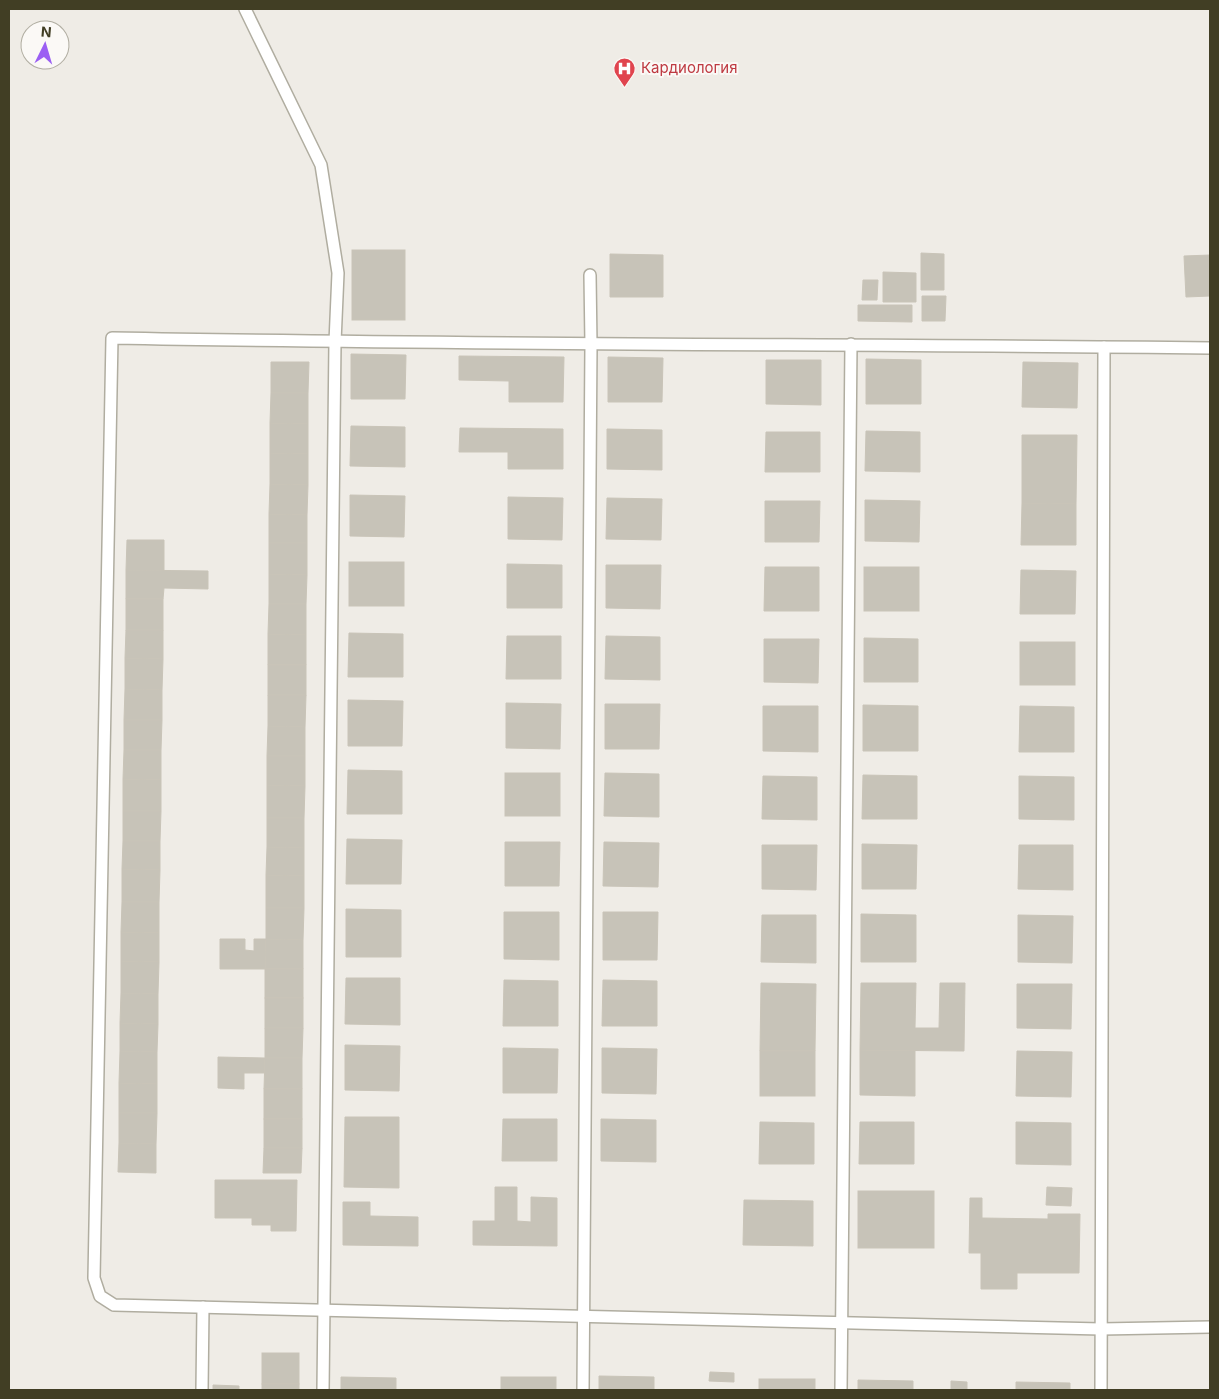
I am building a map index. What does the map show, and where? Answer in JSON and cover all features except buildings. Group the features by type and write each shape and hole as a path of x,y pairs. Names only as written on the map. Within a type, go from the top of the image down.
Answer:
{"lane":[{"path":"245,9 321,166 338,273 335,342 323,1390"},
{"path":"583,1390 590,275"},
{"path":"1210,348 851,344 591,345 112,338 94,1278 100,1296 114,1305 1101,1329 1210,1328"},
{"path":"840,1390 851,344"},
{"path":"1101,1390 1104,347"},
{"path":"202,1390 203,1307"}],"place":[{"name":"Кардиология","path":"625,87"}]}
